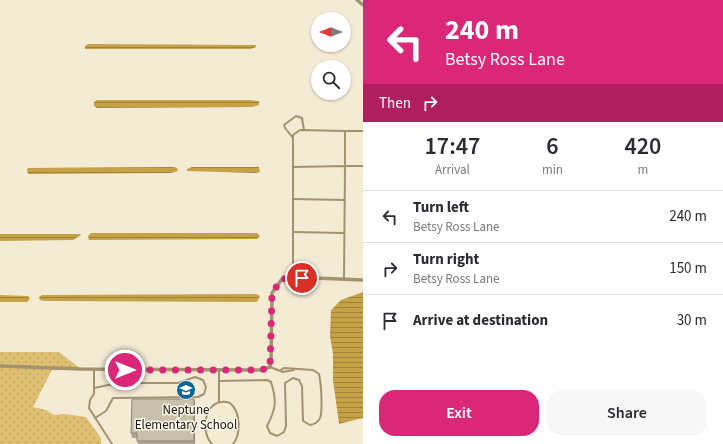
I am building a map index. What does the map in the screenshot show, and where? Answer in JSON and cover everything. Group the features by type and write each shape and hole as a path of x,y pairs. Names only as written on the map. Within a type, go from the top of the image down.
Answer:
{"street":[{"path":"357,0 363,6"},
{"path":"0,366 94,369 261,370 270,367 272,293 282,279 293,277 363,280"}],"lane":[{"path":"293,138 284,125 289,120 300,116 303,120 304,130"},
{"path":"293,277 293,138 297,132 304,130 363,131"},
{"path":"344,131 344,280"},
{"path":"293,167 363,166"},
{"path":"293,199 345,200"},
{"path":"293,232 344,233"},
{"path":"219,380 267,380 271,382 274,391 275,413 267,426 270,433 277,436 284,432 286,426 285,383 293,378 299,380 302,386 303,421 310,425 316,423 320,418 321,380 319,374 313,370 294,370 283,372 270,367"},
{"path":"94,369 94,394 88,404 89,408 112,444"},
{"path":"219,370 219,402"},
{"path":"94,388 118,383 178,383 195,377 203,380 206,387 204,394 198,396 113,398 106,411 95,418"},
{"path":"212,444 206,433 206,417 210,407 219,402 230,403 237,412 237,436 233,444"}],"shaded area":[{"path":"88,44 256,45 256,47 251,49 85,49 85,46"},
{"path":"97,100 250,100 259,101 259,105 252,107 97,108 94,106 94,102"},
{"path":"192,167 259,167 260,172 187,171 187,169"},
{"path":"28,168 177,168 178,171 171,173 28,174 27,170"},
{"path":"91,233 257,233 260,236 257,239 89,240 88,236"},
{"path":"0,234 81,235 73,240 0,241"},
{"path":"363,292 363,418 339,424 333,380 333,354 330,336 331,310 341,300"},
{"path":"256,294 260,296 257,302 45,301 40,300 39,297 42,295"},
{"path":"0,295 28,296 30,299 27,302 0,302"},
{"path":"0,352 59,352 81,369 52,370 33,407 46,410 54,415 65,414 86,417 101,438 101,444 0,444"}],"building":[{"path":"132,399 194,399 194,441 137,441 137,433 131,433"}],"place":[{"name":"Neptune Elementary School","path":"186,390"}],"route":[{"path":"125,370 261,370 270,367 272,293 276,285 282,279 290,277 302,278"}]}
